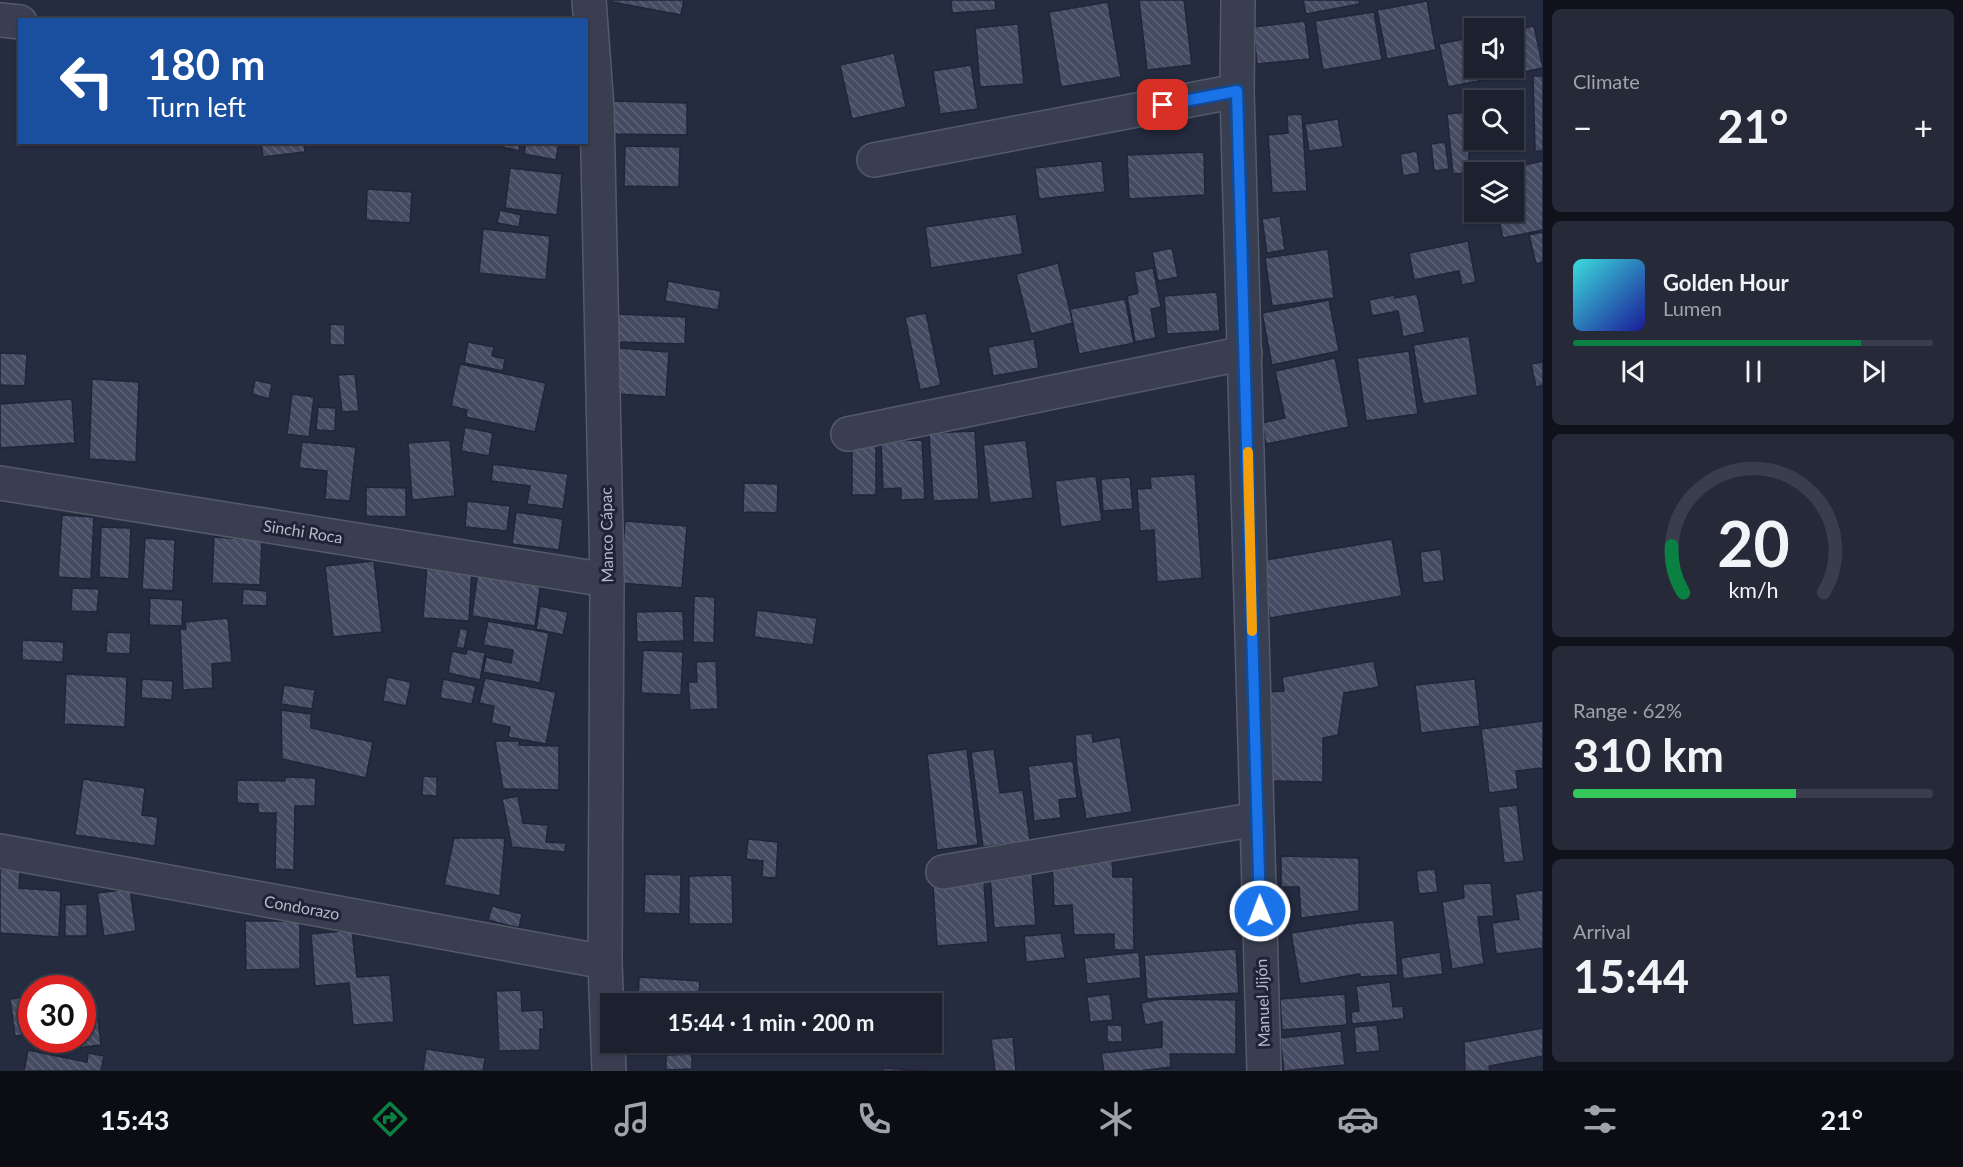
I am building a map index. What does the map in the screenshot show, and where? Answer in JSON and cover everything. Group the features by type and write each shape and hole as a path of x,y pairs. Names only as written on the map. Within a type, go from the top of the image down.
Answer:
{"street":[{"name":"Manco Cápac","path":"589,0 607,580 605,962 609,1071"},
{"name":"Manuel Jijón","path":"1238,0 1237,91 1264,1071"},
{"path":"0,20 18,22"},
{"path":"874,160 1237,91"},
{"path":"848,434 1245,353"},
{"name":"Sinchi Roca","path":"0,483 607,580"},
{"path":"943,872 1257,819"},
{"name":"Condorazo","path":"0,851 605,962"}],"building":[{"path":"613,0 684,0 681,15 612,2"},
{"path":"951,0 995,0 996,10 952,13"},
{"path":"1139,0 1184,0 1192,65 1147,70"},
{"path":"1303,0 1359,0 1360,4 1306,14"},
{"path":"1427,1 1436,50 1387,59 1377,10"},
{"path":"1108,2 1121,77 1061,87 1049,12"},
{"path":"1374,12 1382,60 1323,70 1315,21"},
{"path":"1305,21 1310,59 1257,64 1253,27"},
{"path":"1018,24 1024,84 980,87 975,28"},
{"path":"1534,26 1543,68 1524,72 1524,28"},
{"path":"1464,39 1464,78 1493,78 1448,87 1439,44"},
{"path":"894,53 906,107 852,119 840,65"},
{"path":"971,65 978,109 940,114 933,71"},
{"path":"1533,76 1543,76 1543,151 1535,151"},
{"path":"610,101 687,103 687,135 609,134"},
{"path":"1464,112 1464,150 1469,150 1469,162 1464,162 1464,173 1453,174 1447,114"},
{"path":"1302,114 1307,191 1272,193 1268,135 1288,133 1287,115"},
{"path":"1338,119 1343,147 1309,151 1305,124"},
{"path":"1445,142 1449,169 1434,171 1431,144"},
{"path":"261,144 304,144 305,152 263,157"},
{"path":"489,144 520,144 519,151"},
{"path":"526,144 559,144 556,160 524,154"},
{"path":"625,146 680,147 679,187 624,186"},
{"path":"1417,151 1420,173 1403,176 1400,154"},
{"path":"1204,152 1205,195 1129,199 1127,155"},
{"path":"1102,161 1105,192 1039,199 1035,168"},
{"path":"1543,161 1543,230 1503,238 1499,222 1524,222 1524,165"},
{"path":"510,168 562,174 557,215 505,208"},
{"path":"367,189 412,192 410,223 366,220"},
{"path":"500,210 521,215 519,227 497,223"},
{"path":"1016,214 1023,254 931,268 925,227"},
{"path":"1280,216 1285,250 1267,253 1262,219"},
{"path":"483,229 550,236 546,280 479,273"},
{"path":"1543,232 1543,262 1536,264 1529,235"},
{"path":"1468,241 1476,282 1462,285 1459,271 1414,280 1409,253"},
{"path":"1172,248 1178,277 1158,281 1152,252"},
{"path":"1328,249 1334,298 1272,306 1265,258"},
{"path":"1058,263 1073,323 1031,334 1016,274"},
{"path":"1153,268 1161,307 1151,309 1156,338 1135,342 1127,296 1138,293 1134,272"},
{"path":"668,281 721,291 718,310 665,301"},
{"path":"1217,292 1220,331 1167,334 1164,296"},
{"path":"1417,294 1425,332 1403,337 1398,311 1372,316 1369,300 1394,295 1395,298"},
{"path":"1125,299 1134,343 1079,354 1070,309"},
{"path":"1329,300 1339,351 1272,365 1262,313"},
{"path":"926,313 941,385 920,390 905,317"},
{"path":"618,314 686,317 685,344 617,342"},
{"path":"330,324 345,325 345,345 330,345"},
{"path":"1469,336 1478,395 1423,404 1413,345"},
{"path":"1034,339 1039,368 993,376 988,347"},
{"path":"468,342 494,347 492,356 505,359 503,371 464,363"},
{"path":"619,348 669,352 666,397 617,394"},
{"path":"1409,351 1418,414 1366,421 1357,358"},
{"path":"0,353 27,354 25,386 0,385"},
{"path":"1335,358 1349,427 1266,444 1262,423 1285,418 1275,371"},
{"path":"1543,362 1543,385 1536,387 1531,364"},
{"path":"460,364 546,383 535,432 466,417 467,410 451,406"},
{"path":"355,374 359,411 342,412 338,375"},
{"path":"92,379 139,382 136,462 89,459"},
{"path":"255,380 272,384 269,399 252,394"},
{"path":"292,394 314,397 309,437 287,434"},
{"path":"72,399 75,443 0,448 0,404"},
{"path":"318,407 336,408 335,431 316,430"},
{"path":"465,427 493,433 489,456 461,451"},
{"path":"975,431 979,499 933,501 929,433"},
{"path":"450,440 455,496 412,500 408,443"},
{"path":"922,440 925,499 901,500 901,488 883,489 881,441"},
{"path":"1026,440 1033,498 990,503 983,445"},
{"path":"302,442 356,447 350,501 325,499 327,471 299,468"},
{"path":"852,445 876,446 876,495 852,495"},
{"path":"493,464 568,474 563,509 527,504 530,486 491,481"},
{"path":"1195,474 1202,578 1157,582 1154,530 1140,531 1137,489 1151,488 1150,477"},
{"path":"1096,476 1102,521 1061,527 1055,481"},
{"path":"1130,477 1133,509 1103,511 1101,479"},
{"path":"744,483 778,484 777,513 743,512"},
{"path":"366,487 406,488 406,517 366,516"},
{"path":"467,501 510,506 507,531 465,527"},
{"path":"516,512 563,519 559,550 512,544"},
{"path":"62,515 94,517 91,579 58,577"},
{"path":"625,521 687,526 682,588 620,583"},
{"path":"101,527 131,528 129,579 99,577"},
{"path":"214,537 262,540 260,585 212,583"},
{"path":"145,538 175,540 173,591 142,589"},
{"path":"1392,539 1402,596 1270,618 1260,561"},
{"path":"1441,549 1444,581 1423,583 1420,552"},
{"path":"374,561 382,632 333,637 325,566"},
{"path":"427,565 472,568 469,621 423,618"},
{"path":"478,570 541,580 535,626 472,616"},
{"path":"72,588 99,589 97,612 71,611"},
{"path":"243,589 267,591 267,606 242,605"},
{"path":"694,596 715,597 714,643 693,642"},
{"path":"150,598 183,600 182,626 149,625"},
{"path":"540,606 568,612 563,635 536,629"},
{"path":"757,610 817,618 813,645 754,637"},
{"path":"683,611 684,641 637,642 636,612"},
{"path":"228,618 232,662 212,664 213,688 183,690 180,629 186,629 185,622"},
{"path":"488,621 549,633 540,683 483,672 486,657 511,663 513,650 483,645"},
{"path":"460,628 468,630 464,649 456,647"},
{"path":"107,632 131,633 130,654 106,653"},
{"path":"22,640 64,642 63,662 22,660"},
{"path":"467,649 485,653 480,680 448,673 452,651 466,654"},
{"path":"643,650 683,652 681,695 641,693"},
{"path":"716,661 718,709 690,710 688,682 697,682 696,662"},
{"path":"1374,661 1379,687 1344,693 1338,735 1323,738 1323,782 1266,781 1267,692 1284,691 1282,677"},
{"path":"66,674 127,677 125,727 64,724"},
{"path":"387,677 411,682 406,706 383,701"},
{"path":"485,678 556,692 546,744 508,737 510,727 491,723 494,706 479,703"},
{"path":"142,679 173,681 172,700 141,698"},
{"path":"443,679 476,686 472,704 440,698"},
{"path":"1475,679 1480,726 1421,733 1415,685"},
{"path":"284,685 315,690 312,709 281,704"},
{"path":"281,710 311,714 311,728 373,742 366,778 282,759"},
{"path":"1543,721 1543,768 1516,771 1518,789 1489,793 1481,729"},
{"path":"1092,733 1093,742 1120,737 1132,812 1086,819 1077,769 1075,735"},
{"path":"495,741 519,741 519,745 559,746 559,790 503,789"},
{"path":"967,749 978,845 937,850 927,754"},
{"path":"994,749 1000,793 1023,790 1030,841 983,847 971,752"},
{"path":"1073,761 1077,798 1059,800 1061,818 1034,821 1028,766"},
{"path":"423,776 437,777 437,796 422,795"},
{"path":"285,777 316,778 315,806 295,806 294,870 275,869 276,813 258,813 258,804 237,803 237,780 285,781"},
{"path":"83,779 145,788 142,815 158,817 155,846 75,835"},
{"path":"518,796 523,823 548,825 546,842 566,843 565,852 512,847 502,799"},
{"path":"1517,805 1524,861 1504,863 1498,807"},
{"path":"454,838 505,838 500,896 444,885"},
{"path":"748,839 778,842 776,878 762,877 763,861 746,859"},
{"path":"1281,856 1359,858 1359,911 1301,918 1299,887 1281,887"},
{"path":"1112,858 1113,877 1133,877 1134,950 1114,950 1114,934 1074,935 1072,905 1054,906 1052,860"},
{"path":"0,869 20,871 19,888 61,891 59,937 0,933"},
{"path":"1435,869 1438,892 1419,894 1416,871"},
{"path":"1032,873 1036,925 994,928 990,876"},
{"path":"645,874 681,875 680,914 644,913"},
{"path":"732,875 733,924 689,924 689,876"},
{"path":"984,882 988,942 937,946 933,886"},
{"path":"1491,883 1494,916 1478,917 1484,964 1452,969 1442,902 1464,898 1463,884"},
{"path":"130,889 136,931 104,936 97,893"},
{"path":"1543,890 1543,948 1496,954 1492,923 1519,919 1515,894"},
{"path":"87,904 87,936 65,936 65,905"},
{"path":"492,906 522,914 519,928 488,920"},
{"path":"1394,920 1398,975 1360,977 1360,974 1300,984 1291,933"},
{"path":"245,921 300,921 300,969 246,970"},
{"path":"352,930 357,977 390,975 394,1022 353,1025 349,983 315,986 311,934"},
{"path":"1061,933 1065,958 1026,962 1024,936"},
{"path":"1236,949 1239,993 1147,999 1144,955"},
{"path":"1139,952 1141,978 1087,984 1084,958"},
{"path":"1440,952 1443,974 1403,979 1401,958"},
{"path":"639,977 700,981 699,993 638,993"},
{"path":"1390,982 1393,1007 1403,1006 1404,1019 1352,1024 1351,1012 1359,1011 1356,986"},
{"path":"521,990 522,1011 543,1010 544,1029 540,1029 540,1050 499,1051 496,991"},
{"path":"1110,994 1113,1020 1090,1022 1087,997"},
{"path":"1345,994 1347,1025 1282,1030 1280,999"},
{"path":"18,998 18,1036 15,1036 10,999"},
{"path":"1161,999 1236,1000 1236,1054 1170,1054 1171,1067 1139,1071 1104,1071 1101,1053 1162,1047 1162,1022 1145,1025 1141,1003"},
{"path":"96,1019 98,1019 101,1045 96,1046"},
{"path":"1107,1025 1122,1025 1122,1042 1107,1042"},
{"path":"1377,1025 1380,1051 1356,1053 1354,1027"},
{"path":"1543,1028 1543,1056 1489,1066 1490,1071 1465,1071 1464,1042"},
{"path":"1341,1031 1345,1065 1284,1071 1280,1038"},
{"path":"1013,1037 1016,1071 995,1071 991,1039"},
{"path":"426,1049 485,1058 483,1071 423,1071"},
{"path":"27,1053 43,1053 87,1062 88,1053 104,1056 101,1071 24,1071"},
{"path":"692,1054 692,1069 666,1070 666,1055"},
{"path":"883,1068 929,1071 882,1071"}],"slow traffic":[{"path":"1248,452 1252,631"}],"route":[{"path":"1163,105 1237,91 1260,911"}]}
